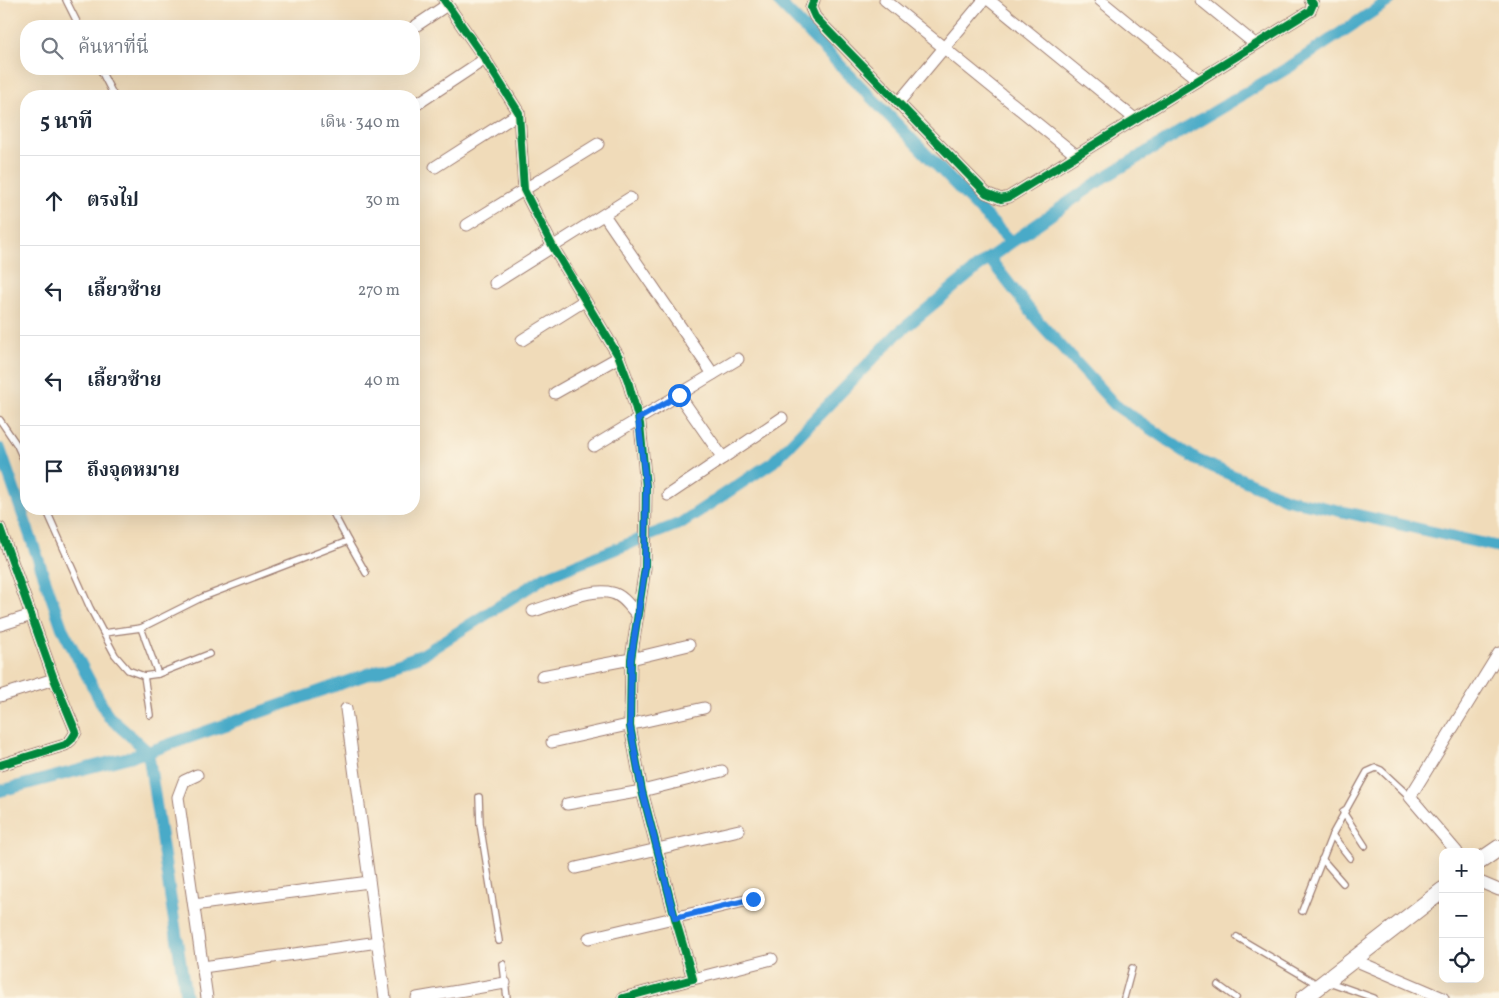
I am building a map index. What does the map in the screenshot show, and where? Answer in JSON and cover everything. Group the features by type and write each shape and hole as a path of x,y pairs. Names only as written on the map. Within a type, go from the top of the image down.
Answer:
{"street":[{"path":"814,0 811,8 815,17 992,197 1001,199 1009,197 1310,11 1313,4 1310,0"},
{"path":"885,0 1076,155"},
{"path":"898,103 984,0"},
{"path":"989,0 1135,119"},
{"path":"1100,0 1198,80"},
{"path":"1201,0 1255,44"},
{"path":"420,22 445,3 519,113 524,190 552,247 619,357 628,381 638,419 646,486 645,568 631,659 630,726 642,791 693,979"},
{"path":"420,102 484,59"},
{"path":"435,167 519,113"},
{"path":"467,225 598,144"},
{"path":"495,283 630,198"},
{"path":"604,215 713,374"},
{"path":"522,340 584,301"},
{"path":"555,393 619,357"},
{"path":"594,446 738,359"},
{"path":"679,395 723,458"},
{"path":"668,495 782,418"},
{"path":"0,528 4,556 32,615 54,679 75,726 74,737 65,745 0,765"},
{"path":"533,611 599,592 613,593 622,598 638,616"},
{"path":"0,625 32,615"},
{"path":"542,676 631,659 689,645"},
{"path":"1454,848 1410,797 1499,653"},
{"path":"0,696 54,679"},
{"path":"552,742 704,708"},
{"path":"346,709 385,998"},
{"path":"566,804 642,791 722,772"},
{"path":"196,774 184,781 178,797 208,998"},
{"path":"576,868 658,851 739,830"},
{"path":"1484,859 1499,848"},
{"path":"194,905 369,882"},
{"path":"1484,884 1499,890"},
{"path":"1304,998 1439,893"},
{"path":"589,938 753,899"},
{"path":"203,967 378,942"},
{"path":"623,998 772,959"},
{"path":"1352,959 1443,998"},
{"path":"417,998 505,983"}],"lane":[{"path":"66,0 76,20"},
{"path":"103,75 111,90"},
{"path":"0,420 20,452"},
{"path":"49,515 104,633 122,665 128,670 144,676 158,674 209,654"},
{"path":"334,515 366,573"},
{"path":"104,633 141,628 203,597 348,541"},
{"path":"141,628 158,674"},
{"path":"144,676 150,715"},
{"path":"1302,911 1332,835 1362,777 1367,772 1376,768 1381,770 1410,797"},
{"path":"479,797 480,824 499,941"},
{"path":"1343,812 1365,846"},
{"path":"1332,835 1350,858"},
{"path":"1322,859 1343,883"},
{"path":"1238,937 1322,983 1374,998"},
{"path":"502,964 507,998"},
{"path":"1118,998 1125,995 1132,968"},
{"path":"1218,985 1236,998"}],"waterway":[{"path":"777,0 1011,242"},
{"path":"0,791 148,752 422,655 545,577 681,523 773,462 897,334 989,258 1105,177 1291,66 1390,0"},
{"path":"989,258 1039,322 1115,405 1197,460 1287,499 1499,547"},
{"path":"0,449 20,507"},
{"path":"23,515 62,628 108,716 148,752 186,998"}],"cycle path":[{"path":"444,0 485,59 519,113 524,190 553,247 619,357 640,424 646,487 645,568 631,659 630,726 642,791 693,979 623,998"},
{"path":"814,0 811,8 815,17 986,193 1001,199 1009,197 1310,11 1313,4 1310,0"},
{"path":"0,528 54,679 76,732 65,745 0,765"}],"route":[{"path":"679,395 638,419 646,486 645,568 631,659 630,726 642,791 675,918 753,899"}]}
